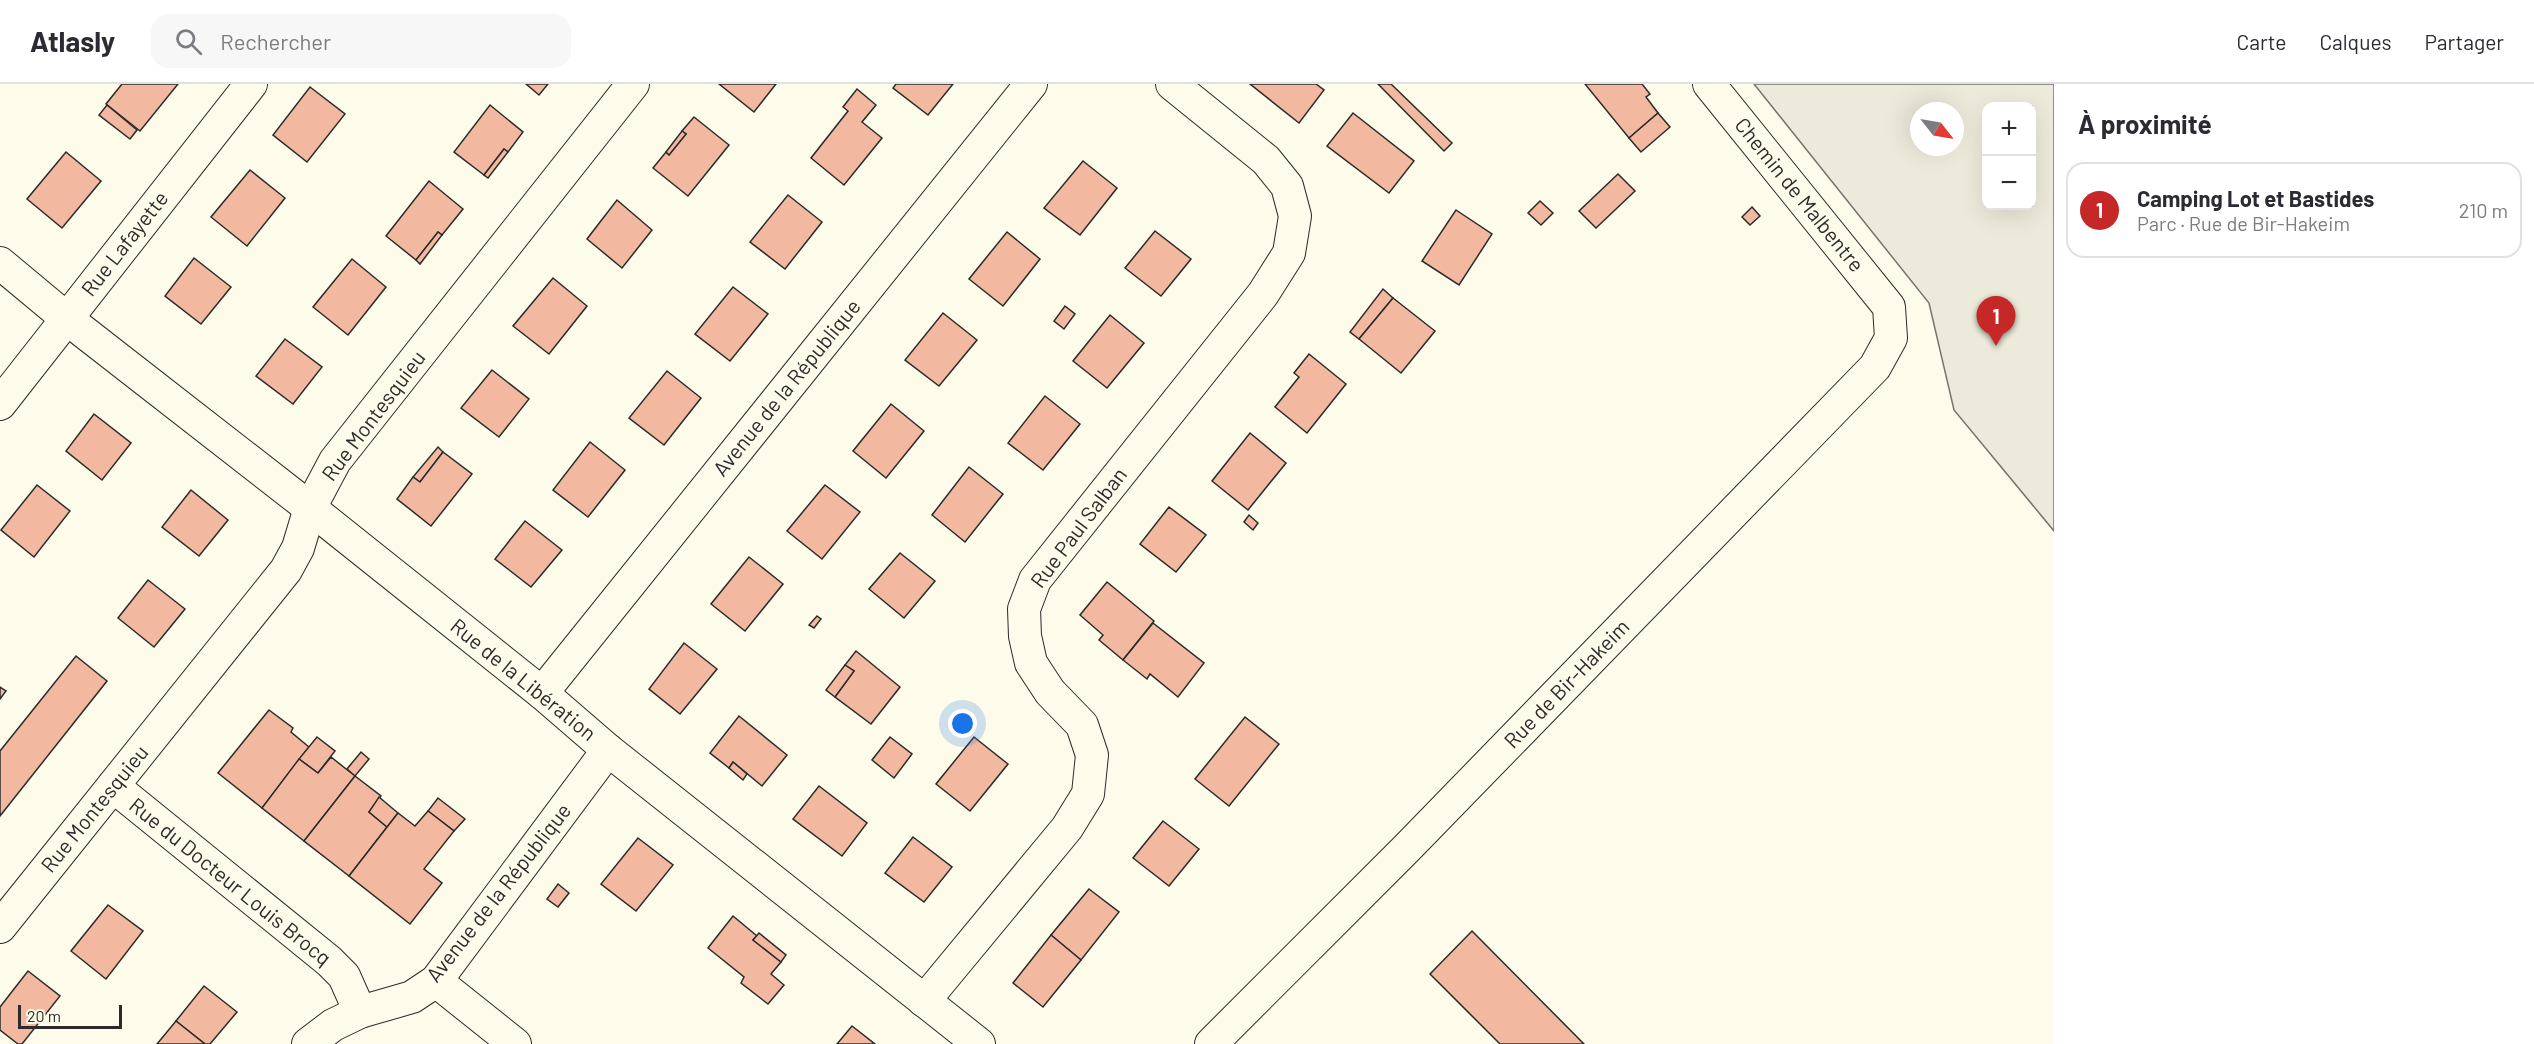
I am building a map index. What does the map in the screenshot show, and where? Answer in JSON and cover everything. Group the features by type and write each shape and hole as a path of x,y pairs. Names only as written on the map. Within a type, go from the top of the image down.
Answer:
{"street":[{"name":"Rue Lafayette","path":"0,404 251,84"},
{"name":"Rue Montesquieu","path":"0,927 286,570 298,548 310,508 335,461 633,84"},
{"name":"Avenue de la République","path":"542,693 1032,84"},
{"name":"Rue Paul Salban","path":"924,1001 1067,828 1088,794 1092,755 1082,724 1050,692 1031,663 1025,636 1024,609 1035,580 1263,294 1289,253 1295,216 1287,186 1266,160 1172,84"},
{"name":"Chemin de Malbentre","path":"1709,84 1889,307"},
{"name":"Rue de la Libération","path":"0,263 66,318 542,693 608,750 979,1044"},
{"name":"Rue de Bir-Hakeim","path":"1211,1044 1407,848 1875,367 1891,338 1889,307"},
{"name":"Avenue de la République","path":"308,1044 333,1025 360,1012 412,997 436,981 608,750"},
{"name":"Rue du Docteur Louis Brocq","path":"113,786 330,961 344,976 360,1012"},
{"path":"436,981 515,1044"}],"shaded area":[{"path":"1754,84 2054,84 2054,531 1954,410 1929,303"}],"building":[{"path":"122,84 178,84 140,131 106,104"},
{"path":"526,84 548,84 539,95"},
{"path":"719,84 776,84 754,112"},
{"path":"896,84 953,84 928,115 893,88"},
{"path":"1250,84 1316,84 1324,90 1299,123"},
{"path":"1378,84 1391,84 1452,143 1444,151"},
{"path":"1585,84 1642,84 1650,94 1646,97 1658,113 1629,138"},
{"path":"310,87 345,114 307,162 273,135"},
{"path":"857,89 876,105 862,122 882,138 844,185 811,158 848,111 843,107"},
{"path":"107,105 137,130 130,139 99,115"},
{"path":"490,105 523,132 508,152 504,149 484,175 454,152"},
{"path":"1353,113 1414,161 1389,193 1327,146"},
{"path":"1658,113 1670,127 1641,152 1629,138"},
{"path":"694,117 729,145 688,196 653,168 666,152 669,155 686,134 682,131"},
{"path":"682,131 686,134 669,155 666,152"},
{"path":"504,149 508,152 488,178 484,175"},
{"path":"66,152 101,181 62,228 27,199"},
{"path":"1083,161 1117,188 1080,235 1044,208"},
{"path":"250,170 285,198 247,246 211,217"},
{"path":"1618,174 1635,191 1596,228 1579,211"},
{"path":"429,181 463,209 442,235 438,232 416,260 386,236"},
{"path":"788,195 822,222 785,269 750,242"},
{"path":"617,200 652,230 622,268 587,239"},
{"path":"1540,201 1553,213 1541,225 1528,213"},
{"path":"1752,207 1760,216 1750,225 1742,217"},
{"path":"1456,210 1492,234 1459,285 1422,261"},
{"path":"1155,231 1191,259 1161,296 1125,268"},
{"path":"438,232 442,235 420,264 416,260"},
{"path":"1007,232 1040,259 1003,306 969,279"},
{"path":"194,258 231,287 201,324 165,296"},
{"path":"352,259 386,287 348,335 313,307"},
{"path":"553,278 587,306 549,354 513,326"},
{"path":"733,287 768,314 730,361 695,334"},
{"path":"1383,289 1393,298 1359,339 1350,332"},
{"path":"1393,298 1435,331 1401,373 1359,339"},
{"path":"1065,306 1075,314 1064,329 1054,321"},
{"path":"943,313 977,340 939,386 905,360"},
{"path":"1110,315 1144,343 1107,388 1073,361"},
{"path":"285,339 322,367 293,404 256,376"},
{"path":"1309,354 1346,384 1307,433 1275,407 1299,377 1294,373"},
{"path":"492,370 529,399 499,437 461,408"},
{"path":"667,371 701,398 664,445 629,418"},
{"path":"1045,396 1080,424 1043,470 1008,443"},
{"path":"891,404 924,431 886,478 853,451"},
{"path":"94,414 131,443 102,480 66,451"},
{"path":"1250,433 1286,463 1248,510 1212,481"},
{"path":"590,442 625,470 588,517 553,490"},
{"path":"438,447 443,452 420,482 413,477"},
{"path":"443,452 472,474 431,526 397,499 413,477 420,482"},
{"path":"969,467 1003,494 965,542 932,515"},
{"path":"37,485 70,511 34,557 1,530"},
{"path":"825,485 860,512 822,559 787,531"},
{"path":"191,490 228,520 199,556 162,527"},
{"path":"1169,507 1206,535 1176,572 1140,544"},
{"path":"1249,515 1258,523 1253,530 1244,522"},
{"path":"525,521 562,550 531,587 495,559"},
{"path":"900,553 935,581 904,618 869,589"},
{"path":"749,557 783,584 745,631 711,604"},
{"path":"148,580 185,609 154,647 118,618"},
{"path":"1107,582 1154,621 1123,660 1099,640 1103,635 1080,615"},
{"path":"817,616 821,619 814,628 809,625"},
{"path":"1153,623 1204,663 1178,697 1150,674 1147,679 1123,660"},
{"path":"684,643 717,669 680,714 649,689"},
{"path":"856,651 900,687 871,724 835,697 854,671 845,665"},
{"path":"76,656 107,681 0,816 0,751"},
{"path":"845,665 854,671 835,697 826,690"},
{"path":"0,687 6,691 0,699"},
{"path":"269,710 293,728 291,732 309,747 262,808 218,773"},
{"path":"739,716 787,755 762,786 733,762 729,768 710,753"},
{"path":"1245,717 1279,744 1229,806 1195,779"},
{"path":"317,737 335,751 318,773 299,759"},
{"path":"890,737 912,754 894,778 872,760"},
{"path":"974,737 1008,764 970,811 936,784"},
{"path":"361,752 369,759 355,776 347,769"},
{"path":"331,757 355,776 304,841 262,808 299,759 318,773"},
{"path":"733,762 747,774 743,780 729,768"},
{"path":"355,776 381,796 369,812 387,827 349,876 304,841"},
{"path":"819,786 867,823 842,856 793,819"},
{"path":"379,797 398,813 387,827 369,812"},
{"path":"438,798 465,819 454,831 428,811"},
{"path":"428,811 454,831 424,869 442,883 410,924 349,876 398,813 415,826"},
{"path":"1163,821 1199,849 1169,886 1133,858"},
{"path":"913,837 952,867 924,902 885,873"},
{"path":"638,838 673,865 636,911 601,884"},
{"path":"558,884 569,893 558,907 547,899"},
{"path":"1089,889 1119,912 1081,960 1051,935"},
{"path":"108,905 143,931 106,979 71,951"},
{"path":"733,916 757,936 753,940 781,962 771,974 784,985 768,1004 741,983 744,977 708,948"},
{"path":"1472,931 1584,1044 1500,1044 1430,974"},
{"path":"759,933 786,955 781,962 753,940"},
{"path":"1051,935 1081,960 1043,1007 1013,983"},
{"path":"28,971 60,996 22,1044 18,1044 0,1030 0,1007"},
{"path":"204,986 237,1012 210,1044 205,1044 176,1021"},
{"path":"176,1021 205,1044 157,1044"},
{"path":"852,1026 875,1044 837,1044"}],"place":[{"name":"Camping Lot et Bastides","path":"1996,346"}]}
